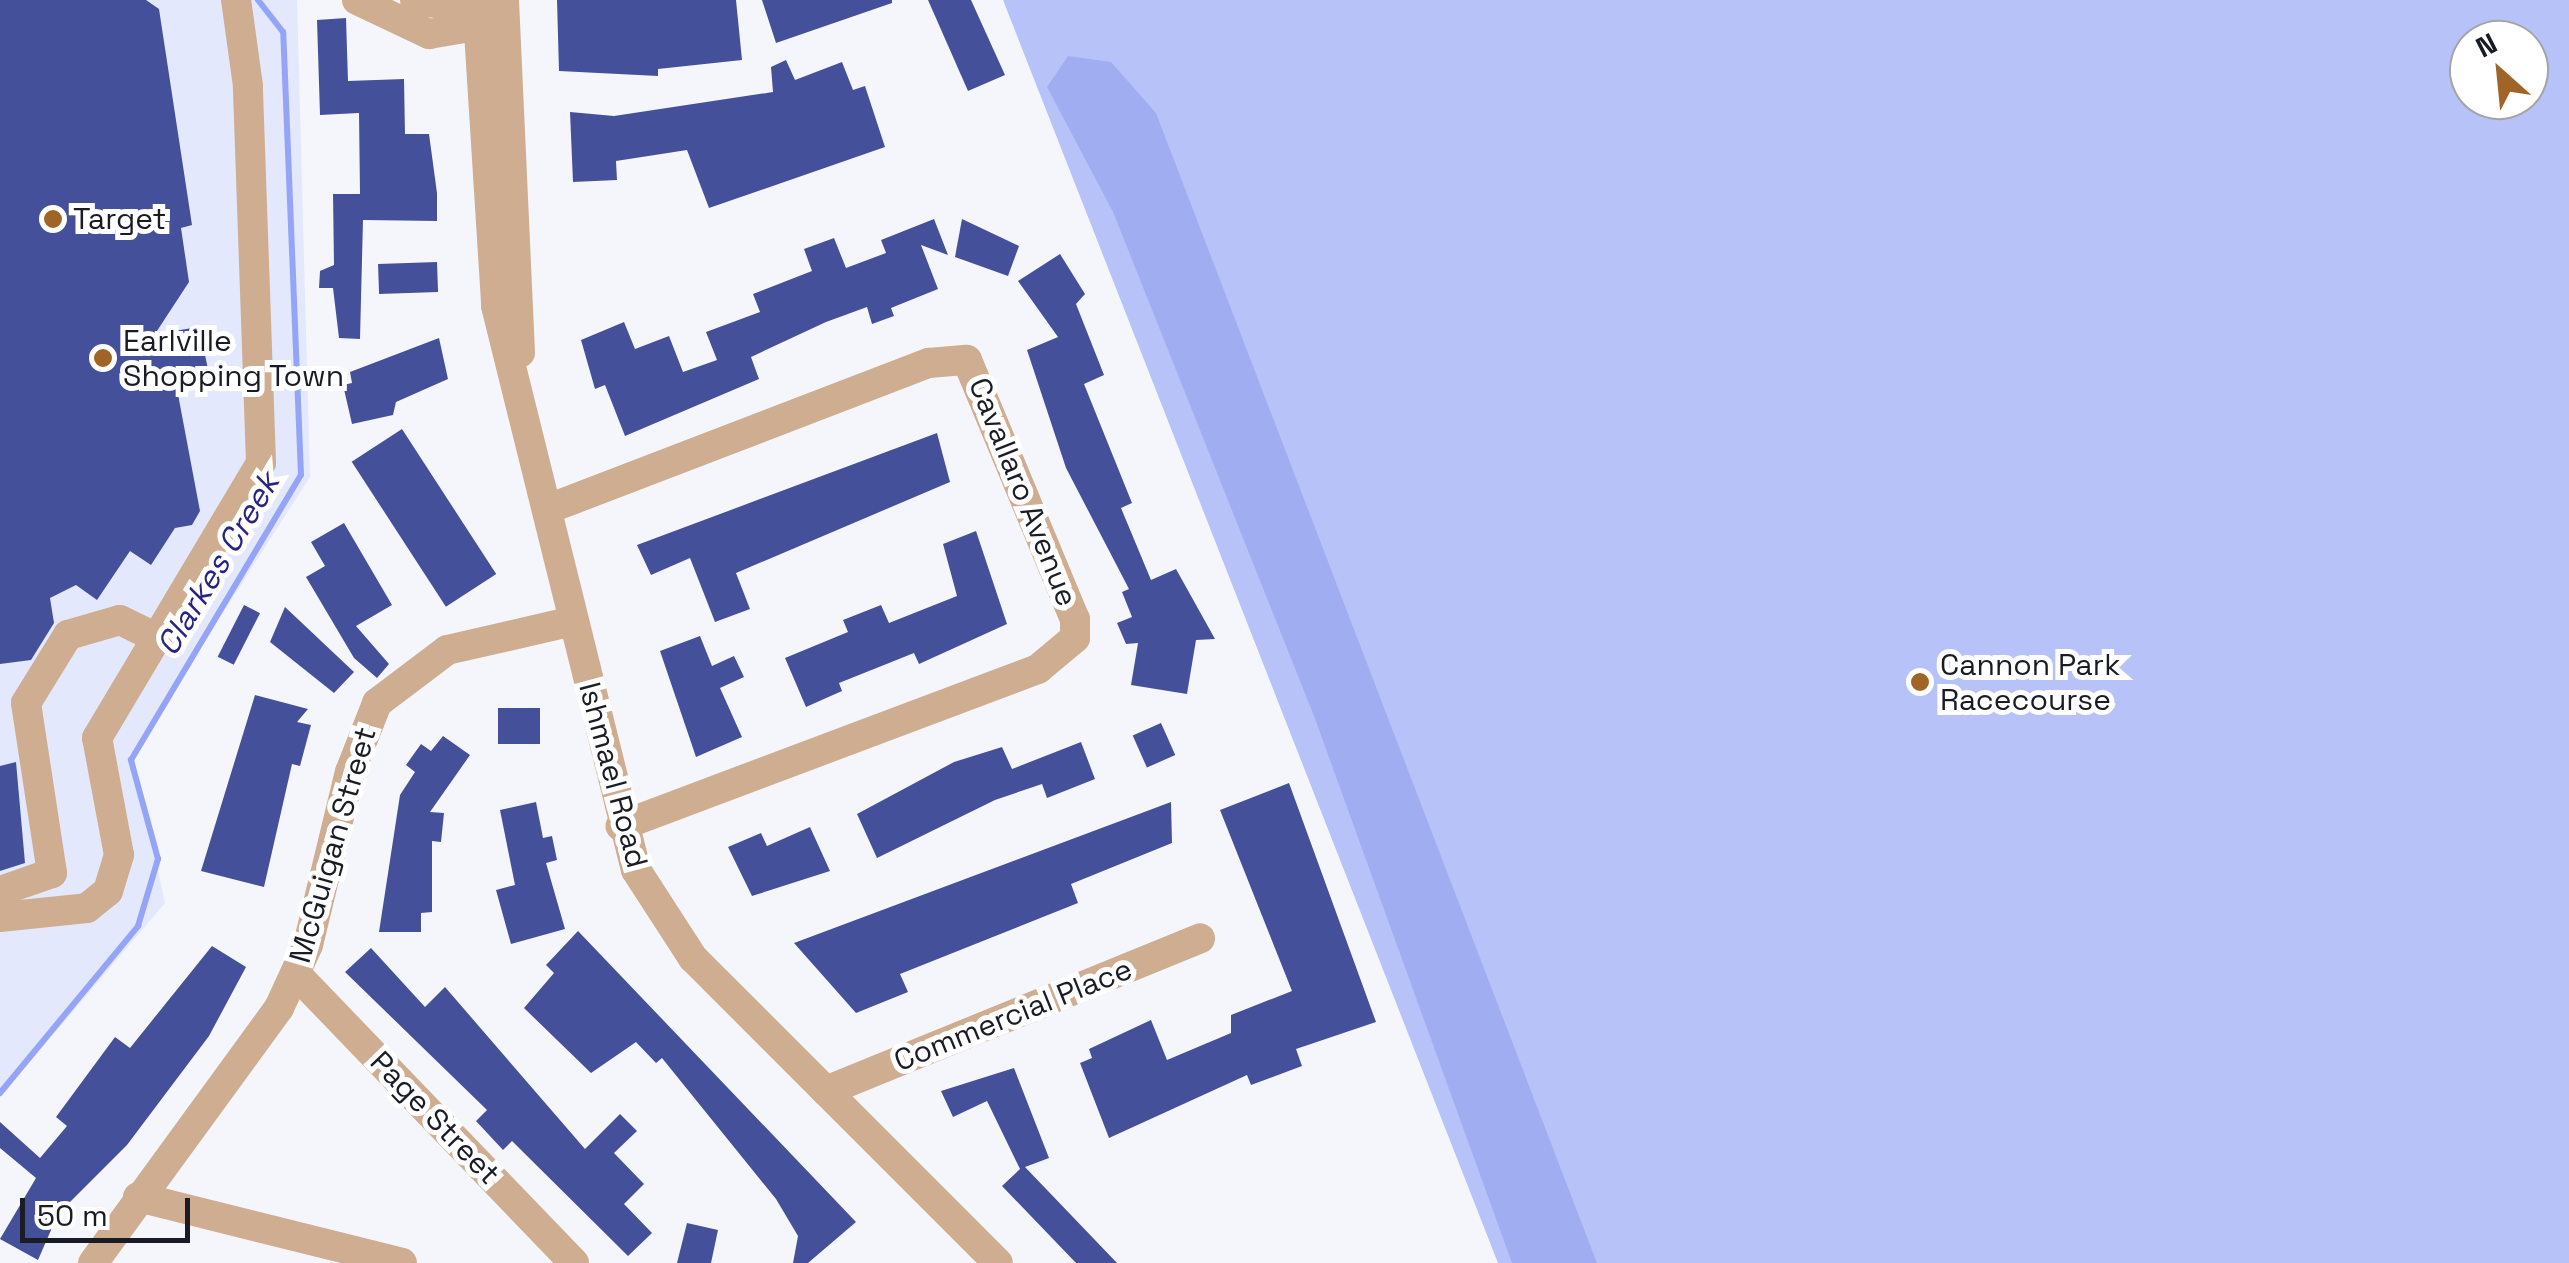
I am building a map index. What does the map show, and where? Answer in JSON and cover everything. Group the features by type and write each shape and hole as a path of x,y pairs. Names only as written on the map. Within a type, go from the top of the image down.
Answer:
{"street":[{"path":"0,917 87,908 108,892 119,855 96,743 262,456 248,72 236,0"},
{"path":"356,0 416,31 488,11"},
{"path":"415,0 488,11"},
{"name":"Ishmael Road","path":"488,11 522,392 621,826 676,938 998,1263"},
{"name":"Cavallaro Avenue","path":"548,509 929,362 967,360 1075,619 1069,646 1038,669 621,826"},
{"path":"0,891 52,873 26,703 78,627 124,620 157,638"},
{"name":"McGuigan Street","path":"93,1263 138,1197 239,1068 296,974 378,704 447,650 574,622"},
{"name":"Commercial Place","path":"826,1092 1200,938"},
{"name":"Page Street","path":"296,974 574,1263"},
{"path":"138,1197 402,1263"}],"shaded area":[{"path":"0,0 297,0 310,477 133,753 165,903 0,1097"},
{"name":"Cannon Park Racecourse","path":"1003,0 2569,0 2569,1263 1498,1263"},
{"path":"1068,56 1111,62 1156,113 1597,1263 1512,1263 1314,716 1113,212 1047,87"}],"building":[{"name":"Earlville Shopping Town","path":"0,0 146,0 159,9 192,225 181,228 189,282 155,334 199,327 211,383 177,389 200,511 192,525 175,528 151,565 130,551 97,600 76,585 50,598 54,623 31,660 0,664"},
{"path":"557,0 736,0 742,60 658,69 658,76 559,71"},
{"path":"762,0 892,0 892,3 776,43"},
{"path":"928,0 971,0 1005,75 968,91"},
{"path":"346,18 348,81 404,79 405,134 429,134 437,193 437,221 363,220 360,339 339,338 333,288 319,288 320,271 334,265 333,194 360,194 359,113 320,115 317,20"},
{"path":"786,60 795,80 842,62 853,90 865,86 885,147 709,208 687,150 616,161 617,180 573,182 570,112 614,116 773,92 771,67"},
{"path":"934,219 948,255 921,245 938,289 891,308 894,316 872,324 867,307 826,322 751,357 759,379 625,436 605,385 595,389 581,340 624,322 635,349 669,336 683,372 717,360 706,332 760,312 753,294 812,271 804,249 834,238 846,268 886,253 881,240"},
{"path":"962,219 1019,246 1008,276 955,257"},
{"path":"1060,254 1085,294 1076,304 1104,375 1084,384 1132,503 1121,508 1151,580 1176,569 1215,639 1196,640 1187,694 1131,685 1138,643 1126,644 1117,623 1132,617 1122,592 1129,589 1066,468 1027,350 1058,337 1018,281"},
{"path":"437,262 438,292 379,294 378,264"},
{"path":"439,338 448,379 396,402 393,415 352,424 343,385 352,383 350,372"},
{"path":"402,429 496,574 446,607 352,462"},
{"path":"937,433 950,482 736,573 750,609 715,622 690,558 651,575 637,545"},
{"path":"344,523 392,605 356,626 389,664 377,678 354,658 306,577 325,566 311,542"},
{"path":"976,531 1007,624 919,664 914,653 839,683 842,691 806,707 785,658 848,632 843,620 881,605 889,623 957,596 943,544"},
{"path":"244,605 260,613 234,665 218,657"},
{"path":"285,607 354,672 334,693 270,642"},
{"path":"700,636 712,666 734,656 744,677 720,688 742,737 696,757 660,651"},
{"path":"255,695 308,709 297,722 311,725 300,766 292,764 264,887 201,871"},
{"path":"498,708 540,708 540,744 498,744"},
{"path":"1161,723 1175,755 1147,768 1133,736"},
{"path":"443,736 470,755 430,812 444,813 441,842 432,841 432,912 421,913 421,932 379,932 400,795 415,772 406,765 421,744 431,751"},
{"path":"1081,742 1095,779 1047,798 1042,784 995,800 877,858 857,814 954,762 1002,747 1012,769"},
{"path":"16,762 25,863 0,871 0,766"},
{"path":"1289,783 1376,1022 1296,1049 1302,1066 1251,1085 1247,1075 1109,1138 1080,1063 1092,1058 1089,1049 1151,1020 1167,1060 1231,1033 1231,1015 1292,991 1220,810"},
{"path":"536,802 543,838 552,836 557,860 546,863 565,929 511,944 496,890 515,885 500,810"},
{"path":"1171,802 1172,843 1071,884 1078,903 900,974 908,992 856,1013 794,943"},
{"path":"810,827 830,871 752,896 728,847 761,833 767,846"},
{"path":"578,931 856,1222 808,1263 793,1263 798,1236 776,1199 662,1058 656,1063 636,1042 591,1073 524,1008 554,973 546,965"},
{"path":"212,946 246,967 209,1036 127,1145 58,1214 38,1260 0,1239 36,1178 0,1148 0,1122 40,1158 67,1126 56,1117 115,1037 130,1048"},
{"path":"371,948 425,1007 445,987 585,1149 620,1114 637,1131 614,1153 644,1184 624,1204 652,1233 628,1256 512,1141 503,1150 476,1121 487,1110 345,972"},
{"path":"1014,1068 1049,1158 1025,1167 1117,1263 1076,1263 1002,1186 1020,1169 987,1101 953,1117 941,1091"},
{"path":"687,1223 718,1230 711,1263 677,1263"}],"waterway":[{"name":"Clarkes Creek","path":"0,1093 138,926 158,859 131,760 301,475 283,32 258,0"}],"place":[{"name":"Target","path":"53,219"},
{"name":"Earlville Shopping Town","path":"103,358"},
{"name":"Cannon Park Racecourse","path":"1920,682"}]}
